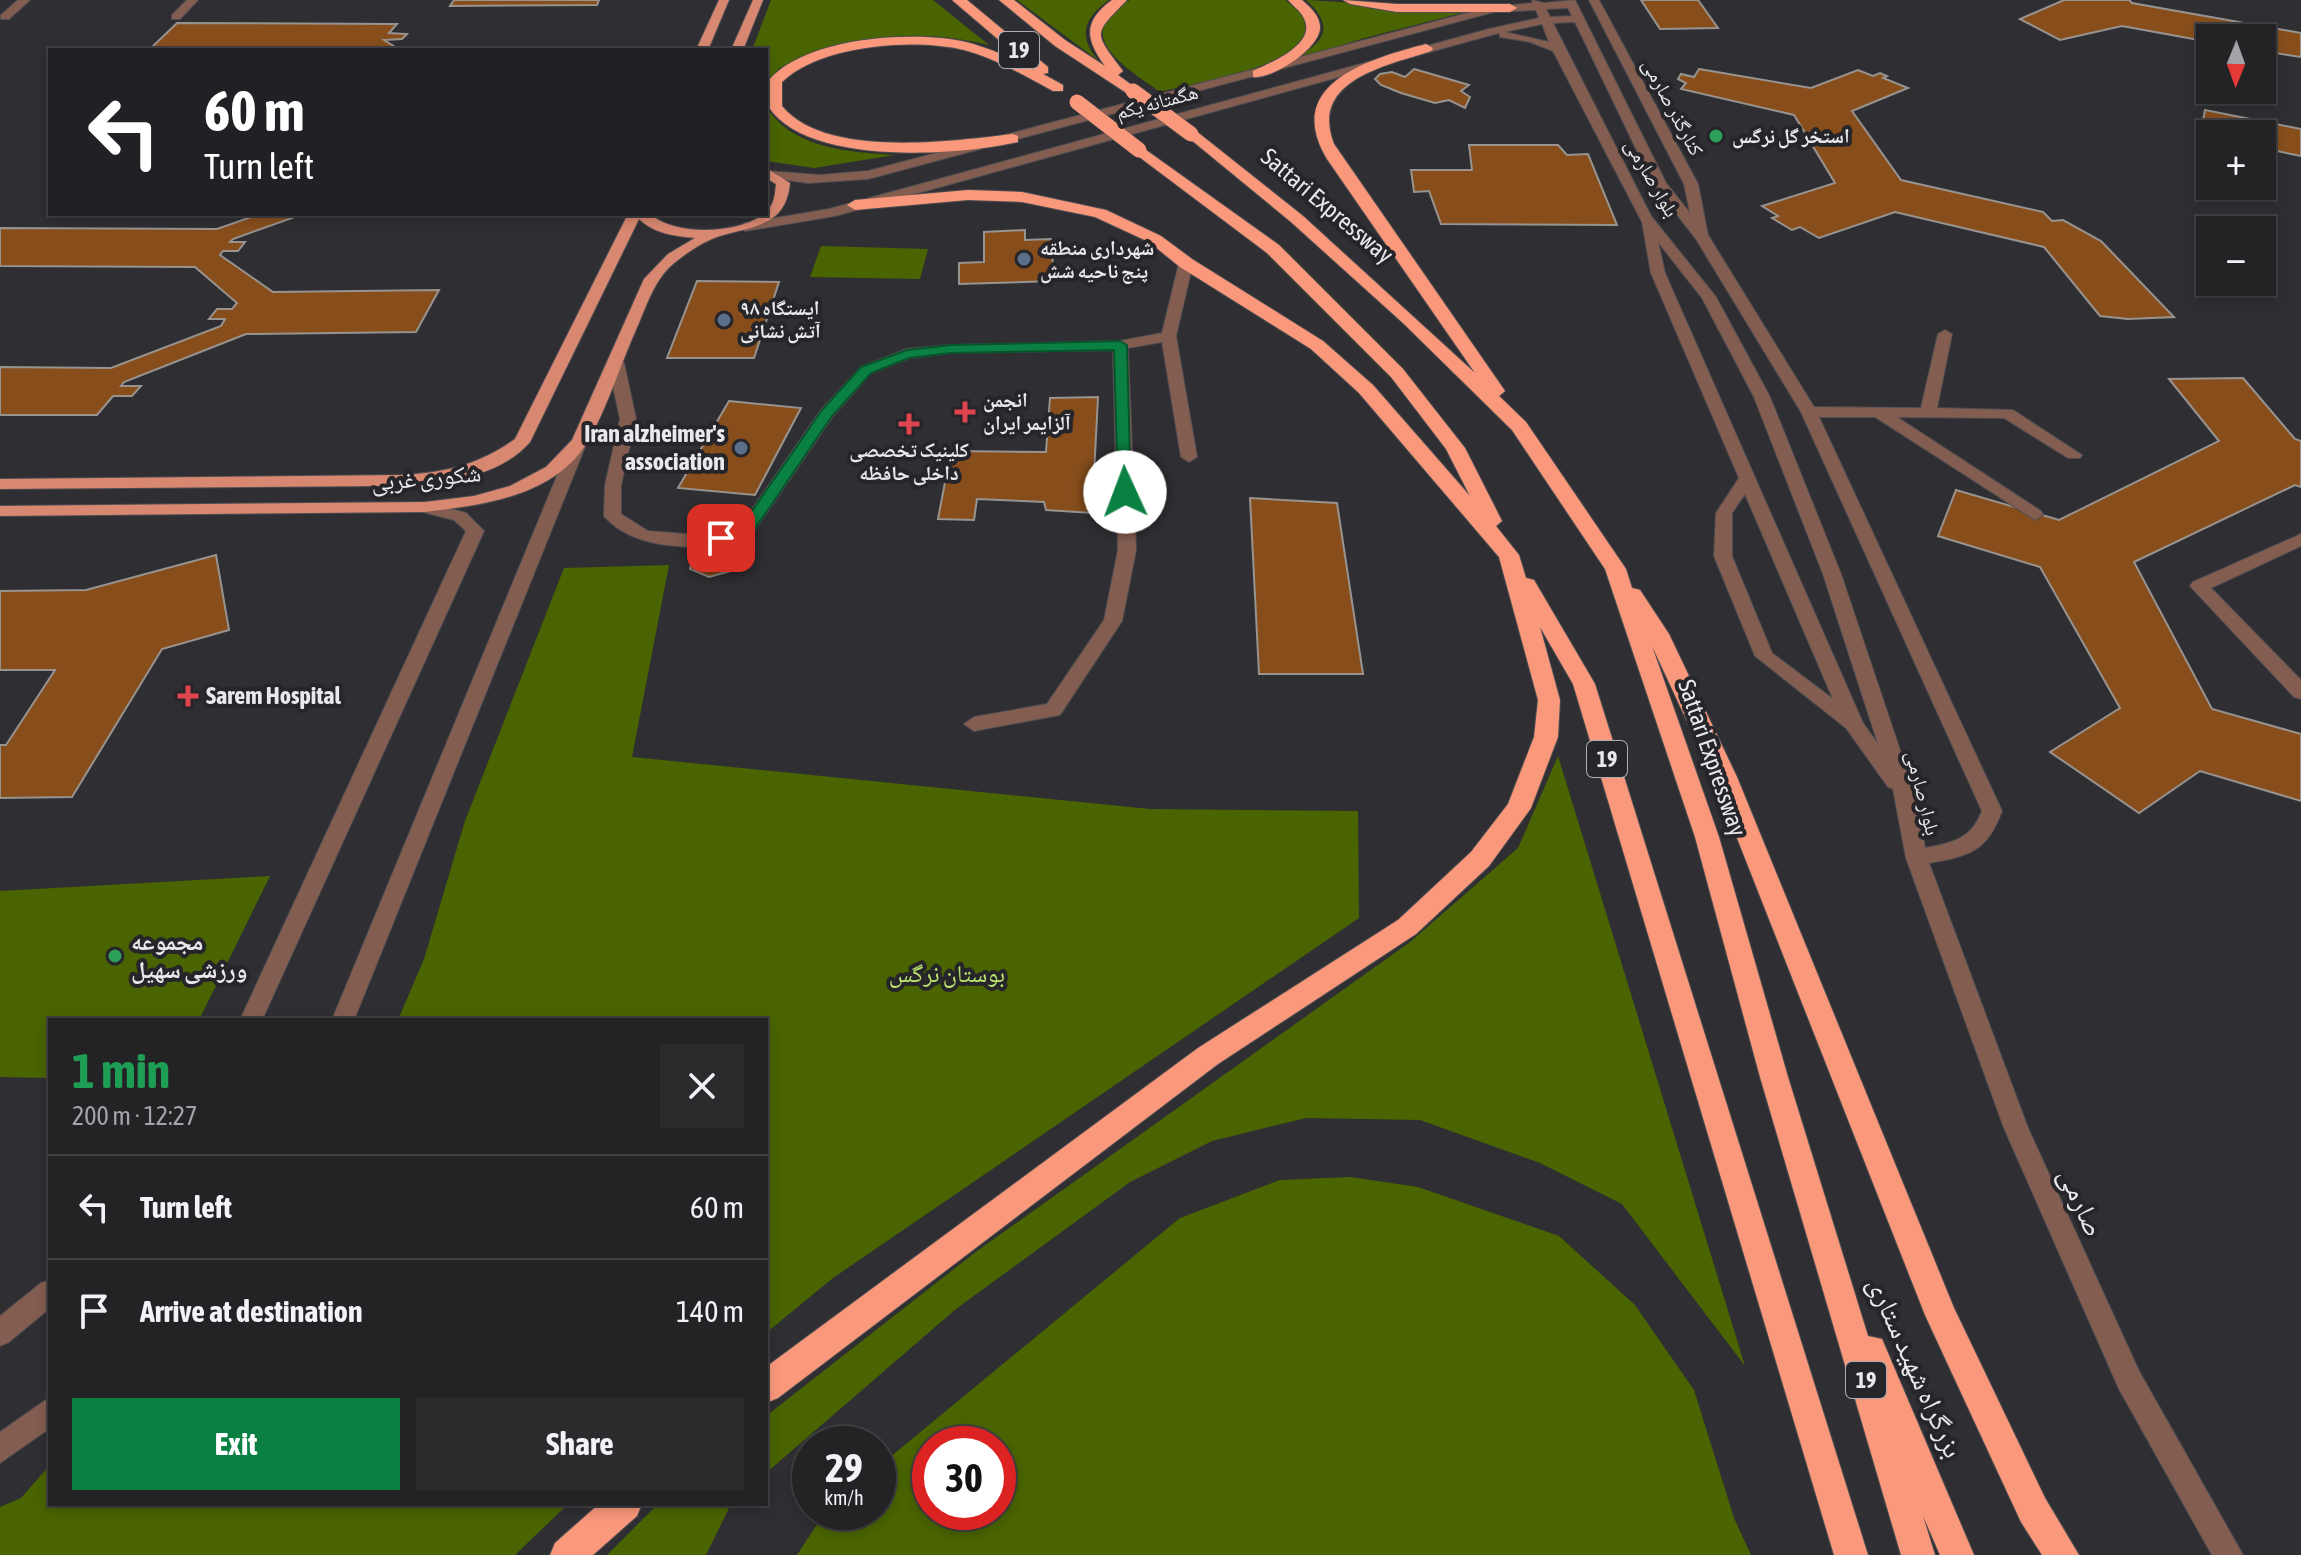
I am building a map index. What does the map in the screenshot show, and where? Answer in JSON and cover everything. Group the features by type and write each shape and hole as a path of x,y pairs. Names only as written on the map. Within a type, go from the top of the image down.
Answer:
{"highway":[{"name":"19","path":"959,0 1040,66 1058,88 1273,249 1397,373 1455,448 1509,555 1584,684 1851,1555"},
{"name":"19","path":"1006,0 1060,43 1133,91"},
{"path":"1120,0 1098,17 1093,37 1097,47 1133,91"},
{"path":"1258,74 1295,55 1312,37 1315,27 1311,15 1295,0"},
{"path":"1350,0 1397,8 1516,5"},
{"path":"1013,139 907,148 846,142 819,135 794,124 779,113 773,100 776,83 788,70 811,57 866,44 919,40 961,45 987,53 1058,88"},
{"path":"1426,48 1367,69 1334,89 1322,109 1322,130 1325,140 1377,222 1468,346 1519,426"},
{"name":"Sattari Expressway","path":"1133,91 1297,219 1409,319 1519,426 1615,569 1707,837 1774,1077 1918,1555"},
{"path":"768,1386 1208,1056 1407,927 1480,859 1519,808 1546,737 1549,700 1509,555 1366,389 1317,345 1186,263 1155,239 1100,213 1022,197 968,195 855,205"},
{"path":"1615,569 1658,634 1725,777 1941,1315 2033,1510 2062,1555"},
{"name":"بزرگراه شهید ستاری","path":"1830,1256 1938,1504 1957,1555"},
{"path":"567,1555 623,1506"}],"main road":[{"path":"721,45 724,0"},
{"path":"721,45 758,0"},
{"path":"643,216 662,229 688,234 717,233 745,227 766,218 780,207 786,195 783,183 769,173"},
{"name":"شکوری غربی","path":"0,484 379,481 440,479 474,471 503,457 522,442 634,216"},
{"name":"شکوری غربی","path":"0,511 425,507 474,501 516,490 552,470 579,442 651,279 662,263 680,250 717,233"}],"street":[{"path":"5,17 25,0"},
{"path":"176,17 193,0"},
{"name":"کنارگذر صارمی","path":"1594,0 1691,184 1702,237"},
{"name":"هگمتانه یکم","path":"769,173 790,179 826,180 868,175 1479,13 1516,5 1541,9 1574,8"},
{"name":"بلوار صارمی","path":"1541,9 1558,49 1645,217 1709,297 1762,397 1832,574 1906,798 1916,858 1967,846 1985,834 1992,811 1809,412 1702,237 1660,184 1574,8"},
{"name":"هگمتانه یکم","path":"745,227 830,213 1468,37 1541,9"},
{"path":"1468,37 1513,36 1558,49"},
{"path":"1645,217 1658,273 1854,725 1906,798"},
{"path":"1186,263 1169,336 1189,457"},
{"path":"1928,413 1945,334"},
{"path":"616,363 628,419 613,485 612,516 644,536 699,540 742,536 827,413 866,370 907,354 951,349 1120,345 1169,336"},
{"path":"974,724 1053,710 1113,621 1127,550 1120,345"},
{"path":"1809,412 2007,413 2074,455"},
{"path":"1878,412 2035,515"},
{"path":"344,1018 579,442"},
{"path":"1748,477 1724,513 1723,556 1764,656 1854,725"},
{"path":"252,1018 471,543 475,531 471,522 458,515 425,507"},
{"path":"2301,539 2199,586 2301,692"},
{"name":"صارمی","path":"1916,858 2016,1128 2122,1366 2228,1555"},
{"path":"0,1333 48,1294"},
{"path":"0,1449 48,1413"}],"green space":[{"path":"771,0 933,0 989,45 935,36 855,42 803,57 778,69 768,92 768,48 753,48"},
{"path":"1017,0 1109,0 1094,14 1086,28 1088,43 1099,61"},
{"path":"1130,0 1285,0 1303,14 1305,32 1294,49 1260,66 1160,92 1120,62 1103,38 1104,25 1112,13"},
{"path":"1306,0 1473,10 1361,39 1288,63 1309,50 1323,29 1322,20"},
{"path":"768,109 777,120 806,140 841,150 895,155 814,168 768,161"},
{"path":"821,246 928,249 920,279 810,277"},
{"name":"بوستان نرگس","path":"669,565 632,757 1150,809 1358,811 1359,918 833,1278 768,1331 768,1018 399,1018 424,959 465,821 564,568"},
{"path":"1558,756 1745,1366 1622,1204 1540,1163 1420,1120 1306,1118 1212,1141 1130,1182 956,1309 820,1426 792,1426 792,1451 768,1471 768,1414 977,1251 1410,942 1518,848"},
{"name":"مجموعه ورزشی سهیل","path":"270,876 200,1018 48,1018 48,1078 0,1077 0,891"},
{"path":"1350,1177 1418,1187 1559,1236 1635,1305 1694,1390 1734,1518 1751,1555 797,1555 813,1530 896,1530 896,1452 912,1439 912,1530 1016,1530 1016,1426 928,1426 1180,1218 1280,1180"},
{"path":"48,1467 48,1506 566,1506 515,1555 0,1555 0,1507 21,1498"},
{"path":"656,1506 730,1506 706,1555 607,1555"}],"building":[{"path":"454,0 599,0 597,5 450,6"},
{"path":"1641,0 1698,0 1718,28 1660,29"},
{"path":"2064,0 2129,0 2250,24 2196,24 2196,39 2122,26 2060,40 2020,19"},
{"path":"177,23 397,24 389,33 407,34 402,39 384,40 397,48 151,48"},
{"path":"2276,29 2301,33 2301,57 2276,53"},
{"path":"1414,69 1469,85 1461,91 1470,97 1465,108 1449,100 1435,103 1401,93 1381,85 1375,79 1380,74 1392,72 1405,77"},
{"path":"1699,69 1811,88 1858,70 1873,76 1880,73 1887,76 1883,78 1908,88 1852,111 1901,180 2043,212 2052,221 2063,220 2101,241 2174,317 2128,319 2100,316 2044,247 1895,212 1819,238 1800,227 1792,230 1772,218 1778,216 1762,206 1835,183 1794,115 1681,89 1686,83 1678,79 1681,74 1694,77"},
{"path":"2205,110 2256,120 2203,120"},
{"path":"2276,124 2301,129 2301,156 2276,151"},
{"path":"1469,145 1558,145 1567,155 1588,154 1617,225 1441,224 1429,191 1414,192 1411,170 1472,170"},
{"path":"254,216 297,216 233,239 230,242 245,242 238,251 223,251 220,255 273,292 439,290 416,332 246,334 124,382 121,386 141,386 132,396 113,396 97,415 0,415 0,367 111,368 221,326 225,319 209,319 217,309 232,309 237,303 195,267 0,266 0,228 217,229"},
{"path":"1025,230 1025,240 1051,239 1054,281 959,284 959,263 984,262 984,232"},
{"name":"ایستگاه ۹۸ آتش نشانی","path":"697,281 779,282 754,358 667,358"},
{"path":"2243,378 2295,439 2301,441 2301,487 2295,485 2134,562 2212,709 2301,734 2301,801 2200,771 2139,813 2050,752 2120,708 2040,567 1938,536 1956,490 2059,520 2219,441 2169,379"},
{"path":"1098,397 1092,513 1046,510 1044,502 977,499 974,520 938,519 951,451 1046,452 1050,398"},
{"name":"Iran alzheimer's association","path":"729,401 801,408 755,495 678,488"},
{"path":"1250,498 1337,503 1363,674 1259,674"},
{"path":"725,544 739,549 742,554 740,565 734,570 709,577 690,569 694,553 708,545"},
{"path":"216,555 229,630 162,649 72,797 0,798 0,745 6,745 55,670 0,670 0,591 86,590"}],"place":[{"name":"استخر گل نرگس","path":"1716,136"},
{"name":"شهرداری منطقه پنج ناحیه شش","path":"1024,259"},
{"name":"ایستگاه ۹۸ آتش نشانی","path":"724,320"},
{"name":"انجمن آلزایمر ایران","path":"965,412"},
{"name":"کلینیک تخصصی داخلی حافظه","path":"909,424"},
{"name":"Iran alzheimer's association","path":"741,448"},
{"name":"Sarem Hospital","path":"188,696"},
{"name":"مجموعه ورزشی سهیل","path":"115,956"}],"route":[{"path":"721,538 742,536 827,413 866,370 907,354 951,349 1120,345 1125,492"}]}
